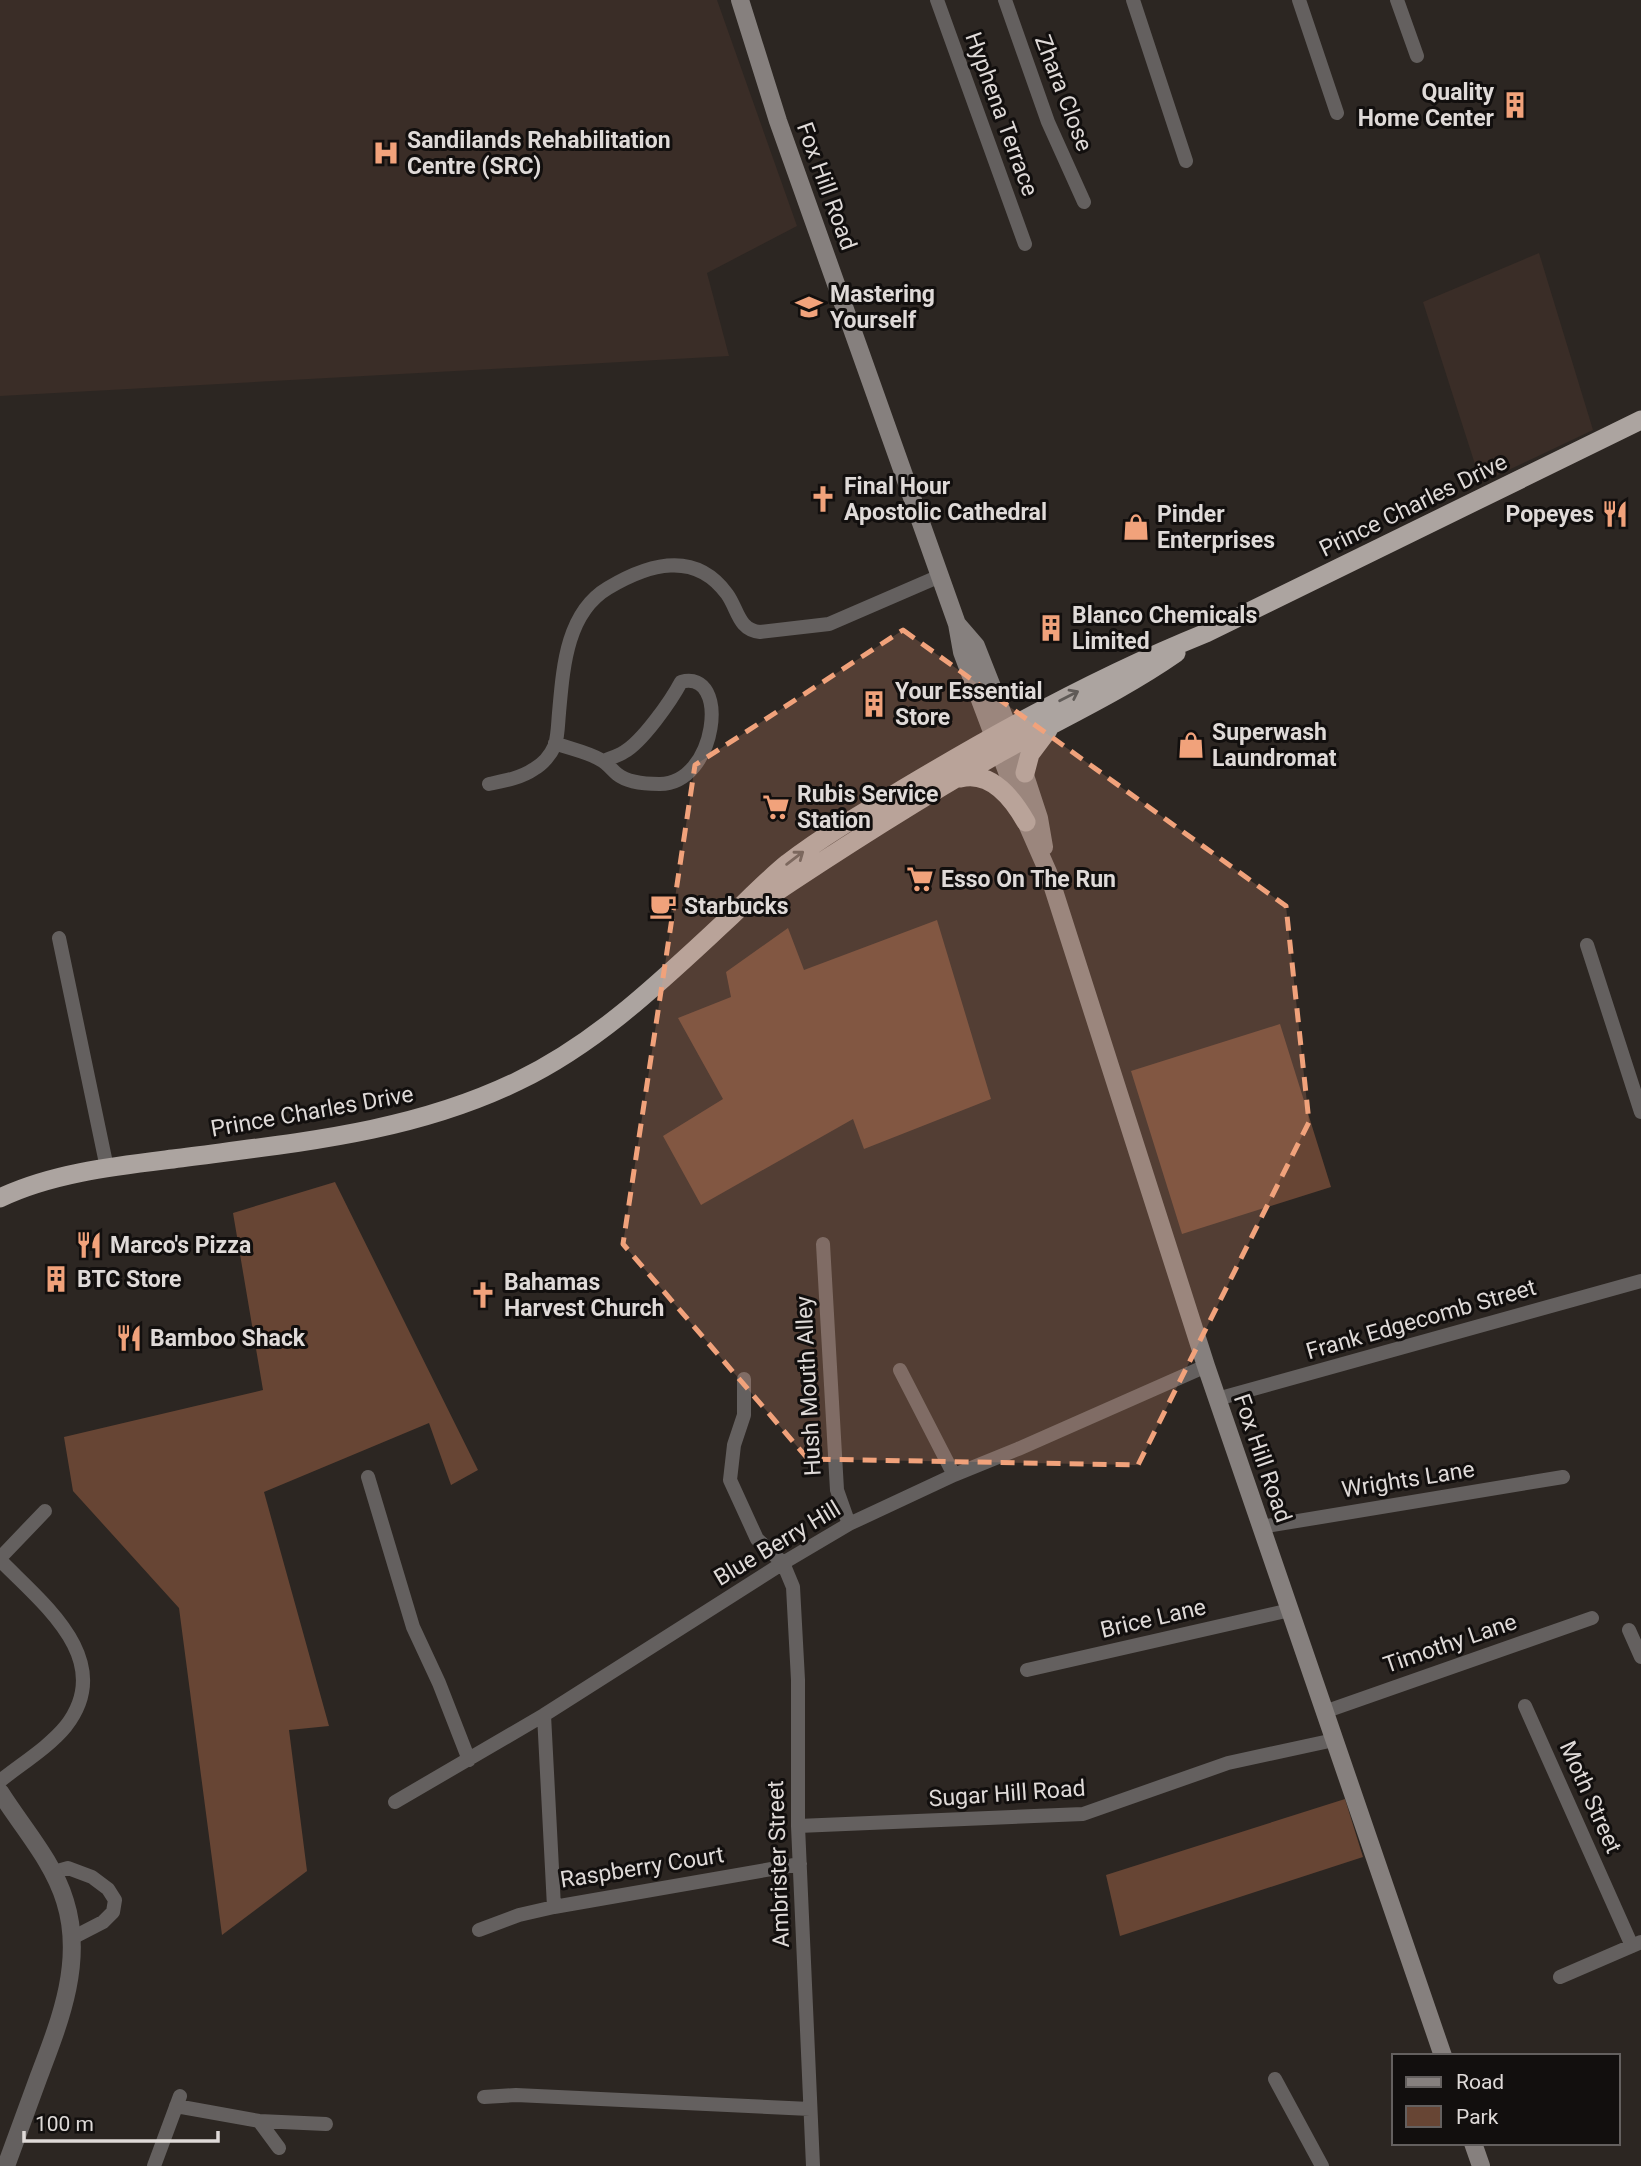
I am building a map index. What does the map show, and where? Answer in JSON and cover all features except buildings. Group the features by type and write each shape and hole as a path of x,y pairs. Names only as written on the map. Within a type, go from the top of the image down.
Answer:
{"highway":[{"name":"Prince Charles Drive","path":"0,1198 42,1183 107,1168 323,1139 394,1126 481,1097 551,1065 626,1012 785,866 832,831 1005,740 1138,660 1206,633 1641,420"},
{"name":"Prince Charles Drive","path":"708,937 955,779 1005,740 1056,722 1148,673 1206,633"},
{"path":"1025,773 1041,736 1056,722"},
{"path":"955,779 974,776 994,784 1015,802 1026,822"}],"main road":[{"name":"Fox Hill Road","path":"740,0 778,121 957,624 976,646 1005,740 1026,822 1048,872 1206,1366 1442,2054"},
{"name":"Fox Hill Road","path":"1005,740 1025,773 1039,817 1048,872"},
{"path":"1474,2145 1481,2166"}],"street":[{"name":"Hyphena Terrace","path":"937,0 1025,244"},
{"name":"Zhara Close","path":"1005,0 1048,122 1084,202"},
{"path":"1133,0 1186,161"},
{"path":"1300,0 1337,113"},
{"path":"1397,0 1417,56"},
{"path":"489,784 523,776 548,757 555,743 563,673 571,635 583,612 601,592 624,579 668,565 697,569 710,577 728,595 742,624 753,632 760,632 829,624 940,576"},
{"path":"555,743 603,761 621,777 635,782 662,785 685,777 697,763 713,725 706,691 698,682 681,682 673,697 634,745 603,761"},
{"path":"59,938 107,1168"},
{"path":"1587,945 1641,1112"},
{"name":"Hush Mouth Alley","path":"823,1244 836,1490 849,1524"},
{"name":"Frank Edgecomb Street","path":"1217,1399 1640,1284"},
{"name":"Blue Berry Hill","path":"395,1802 544,1715 849,1524 954,1475 1206,1366"},
{"path":"900,1370 954,1475"},
{"path":"744,1380 744,1415 734,1445 730,1480 757,1539 783,1563"},
{"path":"368,1477 413,1627 439,1683 469,1760"},
{"name":"Wrights Lane","path":"1261,1527 1563,1477"},
{"path":"0,1781 67,1724 77,1705 83,1680 82,1664 69,1633 0,1559 45,1510"},
{"name":"Ambrister Street","path":"783,1563 793,1587 798,1681 798,1826 813,2166"},
{"name":"Brice Lane","path":"1027,1670 1290,1610"},
{"name":"Timothy Lane","path":"1324,1712 1592,1618"},
{"path":"1629,1630 1641,1657"},
{"name":"Moth Street","path":"1525,1706 1636,1944"},
{"name":"Raspberry Court","path":"544,1715 554,1907 800,1864"},
{"name":"Sugar Hill Road","path":"798,1826 1083,1814 1228,1763 1334,1740"},
{"path":"0,1792 54,1872 66,1902 72,1938 72,1967 60,2021 6,2166 0,2163"},
{"path":"54,1872 68,1868 92,1877 108,1889 114,1900 113,1912 103,1922 72,1938"},
{"path":"479,1930 519,1915 554,1907"},
{"path":"1560,1976 1636,1944"},
{"path":"1275,2078 1322,2166"},
{"path":"484,2097 516,2095 810,2109"},
{"path":"154,2166 178,2101 259,2122 326,2124"},
{"path":"259,2122 279,2148"}],"highlighted area":[{"path":"903,630 1286,906 1309,1122 1138,1465 808,1459 623,1244 695,765"}],"shaded area":[{"name":"Sandilands Rehabilitation Centre (SRC)","path":"0,0 717,0 797,226 707,273 729,356 0,396"},
{"path":"1539,253 1593,430 1481,483 1423,302"}],"green space":[{"path":"937,920 991,1099 864,1149 853,1119 701,1205 663,1136 723,1099 678,1018 731,997 726,972 788,928 804,970"},
{"path":"1280,1024 1331,1187 1182,1234 1131,1071"},
{"path":"335,1182 478,1470 451,1485 429,1423 264,1492 329,1726 289,1730 307,1871 222,1935 179,1608 73,1491 64,1437 263,1390 233,1213"},
{"path":"1345,1799 1363,1857 1120,1936 1106,1875"}],"place":[{"name":"Quality Home Center","path":"1515,105"},
{"name":"Sandilands Rehabilitation Centre (SRC)","path":"386,153"},
{"name":"Mastering Yourself","path":"809,307"},
{"name":"Final Hour Apostolic Cathedral","path":"823,499"},
{"name":"Popeyes","path":"1615,514"},
{"name":"Pinder Enterprises","path":"1136,527"},
{"name":"Blanco Chemicals Limited","path":"1051,628"},
{"name":"Your Essential Store","path":"874,704"},
{"name":"Superwash Laundromat","path":"1191,745"},
{"name":"Rubis Service Station","path":"776,807"},
{"name":"Esso On The Run","path":"920,879"},
{"name":"Starbucks","path":"663,906"},
{"name":"Marco's Pizza","path":"89,1245"},
{"name":"BTC Store","path":"56,1279"},
{"name":"Bahamas Harvest Church","path":"483,1295"},
{"name":"Bamboo Shack","path":"129,1338"}]}
